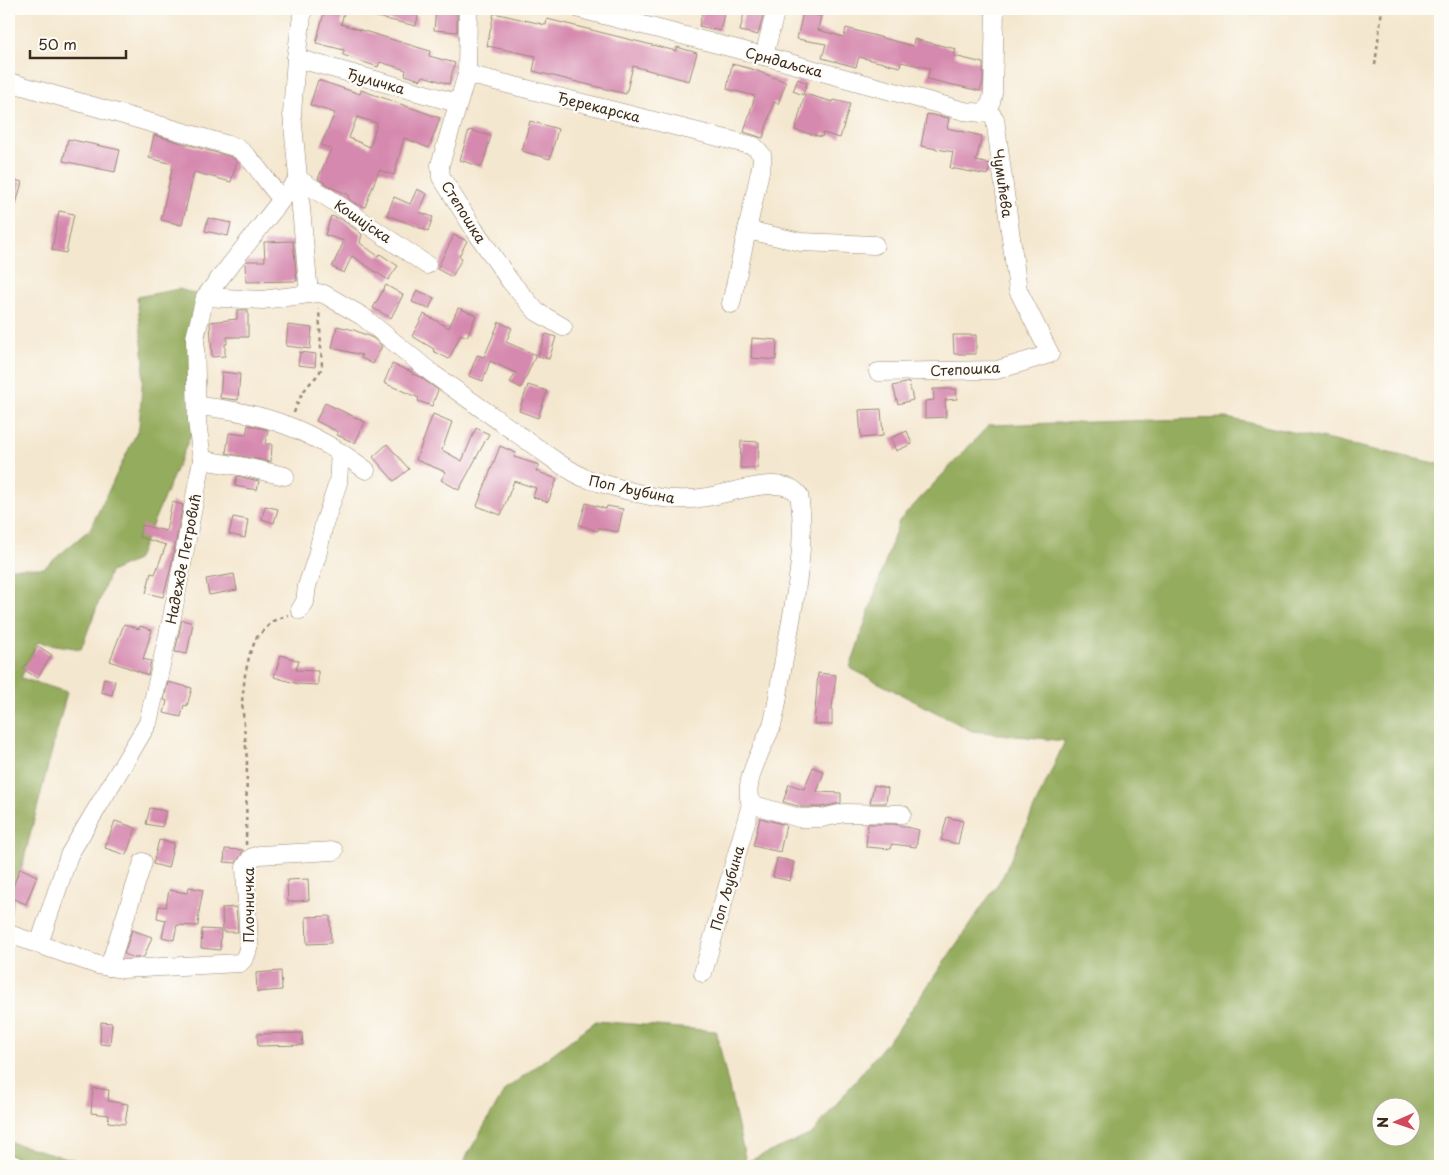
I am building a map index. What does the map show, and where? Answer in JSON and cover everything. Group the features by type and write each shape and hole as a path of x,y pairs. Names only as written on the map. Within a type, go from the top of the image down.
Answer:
{"street":[{"path":"204,297 262,300 313,293 298,179 292,114 296,58 303,9"},
{"name":"Степошка","path":"468,9 467,74 440,165 441,177 510,281 537,312 563,327"},
{"name":"Срндаљска","path":"580,9 764,56 964,111 982,112 987,109"},
{"path":"764,56 776,9"},
{"path":"987,109 993,93 994,9"},
{"name":"Ђуличка","path":"296,58 457,103"},
{"name":"Ђерекарска","path":"467,74 754,146 762,155 747,230"},
{"path":"9,82 235,147 246,155 274,192 282,199"},
{"name":"Чумићева","path":"987,109 995,119 1018,290 1050,354"},
{"name":"Надежде Петровић","path":"39,944 69,855 148,723 172,616 202,460 197,406 195,338 204,297 298,179"},
{"name":"Кошијска","path":"298,179 427,265"},
{"path":"731,304 747,230 801,242 875,245"},
{"name":"Поп Љубина","path":"313,293 330,297 362,316 433,374 560,464 582,477 619,488 670,499 706,498 750,487 765,486 791,488 799,495 803,514 798,568 772,723 749,782 748,797 751,804 703,972"},
{"name":"Степошка","path":"878,372 997,370 1050,354"},
{"path":"197,406 248,413 292,426 340,452 366,470"},
{"path":"300,610 305,602 307,586 317,556 324,524 338,483 340,452"},
{"path":"202,460 285,476"},
{"path":"751,804 799,818 822,818 844,812 902,814"},
{"name":"Плочничка","path":"9,934 98,965 123,970 240,963 244,960 249,945 246,867 251,858 259,855 334,852"},
{"path":"109,967 143,862"},
{"path":"9,1162 18,1166"}],"path":[{"path":"1375,65 1382,9"},
{"path":"292,426 296,407 301,396 307,386 319,374 322,367 319,308 313,293"},
{"path":"251,858 246,839 247,760 242,702 245,675 253,644 263,630 273,620 300,610"}],"green space":[{"path":"179,289 205,297 197,421 137,560 110,572 81,649 38,642 21,678 67,692 9,917 9,568 44,568 90,529 139,428 144,360 137,297"},
{"path":"1227,418 1440,464 1440,1166 461,1166 505,1090 596,1021 716,1031 746,1162 812,1134 901,1025 1003,876 1065,741 972,731 850,668 899,521 989,425"},
{"path":"9,1142 97,1166 9,1166"}],"building":[{"path":"325,9 345,9 341,24 430,51 429,56 455,63 449,84 423,76 421,80 405,75 406,70 380,62 378,67 343,55 344,50 316,43"},
{"path":"359,9 405,9 404,13 418,16 416,26 359,13"},
{"path":"436,9 457,9 457,32 434,30"},
{"path":"703,9 725,9 720,31 699,26"},
{"path":"745,9 765,9 758,35 740,31"},
{"path":"803,12 821,16 818,30 844,37 846,28 913,46 914,39 956,49 954,56 983,63 983,82 980,91 927,79 930,68 901,62 900,67 859,57 856,67 822,58 826,44 797,39"},
{"path":"494,13 546,25 547,19 676,51 677,47 697,53 689,81 633,66 626,94 533,71 536,56 487,46"},
{"path":"732,64 752,69 786,82 778,104 774,102 763,138 744,132 755,96 727,89"},
{"path":"798,79 807,83 803,95 793,91"},
{"path":"318,80 360,94 361,90 440,118 429,148 404,138 394,175 379,170 365,207 354,203 348,198 349,195 318,179 331,149 321,145 335,113 310,105","holes":["357,117 377,123 370,147 349,138"]},
{"path":"805,94 833,102 834,100 850,104 840,138 823,133 822,137 795,130"},
{"path":"927,114 949,118 947,128 982,136 976,161 990,164 988,175 950,168 953,152 921,146"},
{"path":"530,121 558,129 550,159 522,151"},
{"path":"469,130 491,136 482,167 460,160"},
{"path":"154,135 231,157 237,161 231,182 194,172 182,225 161,220 173,164 149,158"},
{"path":"68,139 120,150 115,172 63,161"},
{"path":"9,178 22,182 12,219 9,218"},
{"path":"417,189 427,194 419,212 433,217 428,231 387,215 394,197 410,204"},
{"path":"59,211 74,214 66,253 52,250"},
{"path":"331,216 341,219 362,234 360,243 378,256 380,254 398,266 388,280 352,256 344,273 332,267 344,241 325,235"},
{"path":"208,218 231,223 228,236 205,231"},
{"path":"454,235 467,241 459,256 462,258 452,277 437,269"},
{"path":"293,241 297,281 246,282 245,263 247,261 265,261 264,242"},
{"path":"386,285 403,295 391,318 373,308"},
{"path":"417,290 434,298 429,309 412,302"},
{"path":"458,308 476,315 467,337 461,334 449,359 433,351 434,349 412,336 424,314 449,328"},
{"path":"237,310 248,310 248,337 227,337 225,356 212,357 210,322 237,319"},
{"path":"499,322 512,328 506,342 536,355 521,388 510,382 516,373 490,361 483,381 469,376 477,355 484,357"},
{"path":"288,325 312,328 310,349 286,346"},
{"path":"337,326 354,330 373,338 382,346 373,364 361,358 362,355 332,348"},
{"path":"546,334 556,337 549,359 538,356"},
{"path":"953,335 976,335 976,354 954,354"},
{"path":"752,338 777,340 776,360 751,358"},
{"path":"300,352 316,354 315,367 298,365"},
{"path":"392,364 412,372 412,374 420,377 438,390 432,406 418,401 419,398 384,383"},
{"path":"222,372 240,374 238,400 220,398"},
{"path":"909,382 913,400 898,404 893,386"},
{"path":"528,385 547,391 538,418 519,411"},
{"path":"933,389 956,389 957,399 945,400 946,417 925,418 925,401 934,400"},
{"path":"325,403 365,422 355,443 337,435 338,432 316,421"},
{"path":"881,409 883,436 861,438 859,410"},
{"path":"433,414 452,422 442,450 462,461 476,428 489,434 459,490 441,480 446,472 416,460"},
{"path":"248,425 268,430 265,444 272,444 271,462 226,453 229,433 246,435"},
{"path":"907,431 912,444 896,451 891,438"},
{"path":"741,441 759,442 758,468 740,468"},
{"path":"387,444 409,469 394,481 373,457"},
{"path":"500,446 516,453 514,457 539,465 536,471 557,479 548,502 533,497 536,488 514,481 501,515 477,506"},
{"path":"237,476 259,481 257,490 235,486"},
{"path":"172,502 183,505 163,597 146,593 151,573 155,574 166,545 139,537 142,525 166,531"},
{"path":"586,503 606,509 607,506 623,509 618,532 598,528 598,531 579,525"},
{"path":"265,506 278,509 274,523 262,519"},
{"path":"233,517 248,520 245,538 229,534"},
{"path":"234,574 237,590 209,595 206,579"},
{"path":"182,620 193,623 187,654 175,652"},
{"path":"124,624 139,629 140,626 152,630 143,659 151,661 148,675 110,661"},
{"path":"38,646 52,655 37,678 23,669"},
{"path":"281,655 299,661 296,670 318,671 318,685 298,684 274,677"},
{"path":"818,673 836,675 832,725 814,724"},
{"path":"104,678 115,681 112,695 101,692"},
{"path":"168,682 192,688 187,706 184,705 181,717 164,713 167,701 164,700"},
{"path":"813,767 824,772 817,792 841,793 841,803 821,807 801,807 783,802 789,784 804,789"},
{"path":"874,785 888,788 886,803 870,803"},
{"path":"150,808 166,811 162,827 146,824"},
{"path":"947,817 963,821 958,844 941,840"},
{"path":"760,818 786,825 780,852 753,846"},
{"path":"115,821 136,828 126,855 105,848"},
{"path":"868,824 894,824 919,830 916,847 892,844 891,849 866,847"},
{"path":"159,840 174,843 168,868 153,864"},
{"path":"225,849 243,851 236,863 224,862"},
{"path":"777,858 794,862 790,881 773,877"},
{"path":"20,868 37,876 26,904 9,897"},
{"path":"308,879 309,900 288,902 287,880"},
{"path":"189,887 203,890 198,926 177,925 174,940 162,937 166,920 157,918 159,906 166,907 169,890 187,893"},
{"path":"236,907 238,932 223,932 222,908"},
{"path":"330,916 331,943 307,944 306,917"},
{"path":"202,929 221,930 220,950 201,948"},
{"path":"132,930 152,937 144,957 135,958 124,954"},
{"path":"281,971 282,990 257,992 256,973"},
{"path":"101,1022 112,1023 110,1045 100,1044"},
{"path":"302,1033 303,1045 258,1046 257,1034"},
{"path":"93,1088 109,1090 108,1101 128,1104 125,1124 108,1122 109,1115 91,1113"}]}
